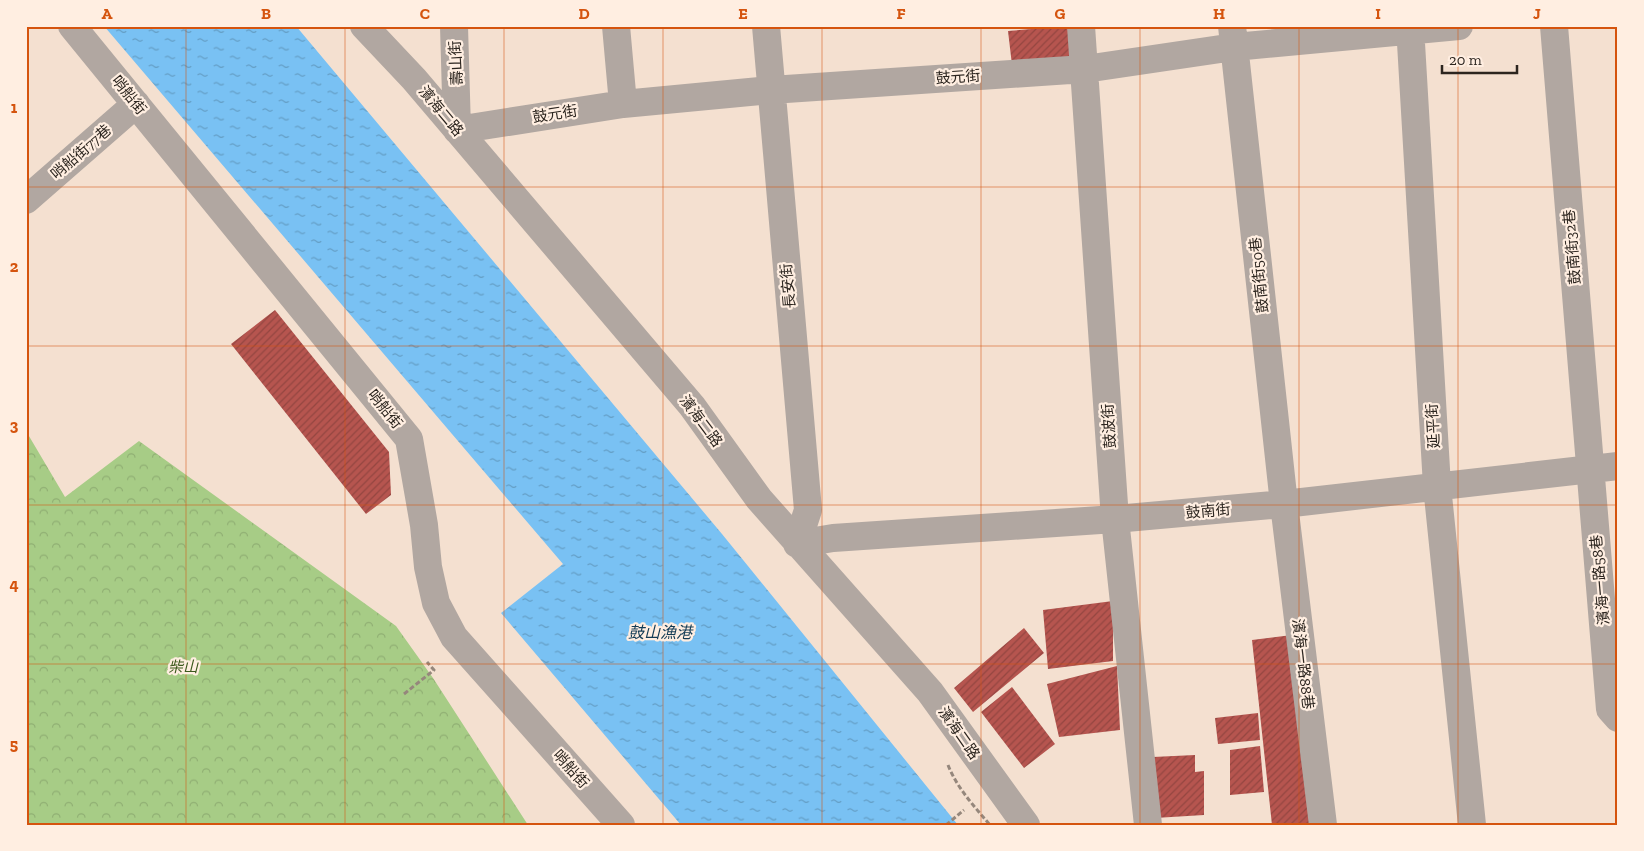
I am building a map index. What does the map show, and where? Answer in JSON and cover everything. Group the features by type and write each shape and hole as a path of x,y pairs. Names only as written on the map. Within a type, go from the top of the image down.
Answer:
{"street":[{"name":"哨船街","path":"72,26 410,440 424,525 428,567 436,603 454,637 621,825"},
{"name":"濱海二路","path":"364,26 457,130 692,406 759,499 797,544 930,692 1026,825"},
{"name":"壽山街","path":"454,26 457,130"},
{"path":"616,26 623,104"},
{"name":"長安街","path":"766,26 808,510 797,544"},
{"name":"鼓波街","path":"1081,26 1115,519 1148,825"},
{"name":"鼓元街","path":"457,130 623,104 771,90 1085,69 1233,37 1459,26"},
{"name":"鼓南街32巷","path":"1554,26 1591,469"},
{"name":"延平街","path":"1410,28 1437,486 1472,825"},
{"name":"鼓南街50巷","path":"1233,37 1284,504"},
{"name":"哨船街77巷","path":"26,200 136,104"},
{"name":"鼓南街","path":"797,544 833,538 1115,519 1284,504 1618,466"},
{"name":"濱海一路58巷","path":"1591,469 1610,709 1618,718"},
{"name":"濱海一路88巷","path":"1284,504 1323,825"}],"path":[{"path":"404,694 434,670 427,662"},
{"path":"946,760 952,776 990,825"},
{"path":"945,824 964,810"}],"green space":[{"name":"柴山","path":"26,431 65,497 139,441 396,626 433,678 528,825 26,825"}],"water":[{"name":"鼓山漁港","path":"104,26 296,26 722,534 958,825 681,825 501,613 563,564"}],"building":[{"path":"1068,26 1071,60 1012,65 1008,31"},
{"path":"275,310 389,452 391,495 366,514 231,344"},
{"path":"1113,601 1113,661 1048,669 1043,610"},
{"path":"1024,628 1044,653 973,712 954,688"},
{"path":"1292,635 1314,825 1272,825 1252,640"},
{"path":"1117,666 1120,730 1059,737 1047,684"},
{"path":"1012,687 1055,744 1024,768 981,712"},
{"path":"1258,713 1260,740 1218,744 1215,718"},
{"path":"1260,746 1264,792 1230,795 1230,750"},
{"path":"1195,755 1195,772 1204,771 1204,815 1155,818 1153,757"}]}
